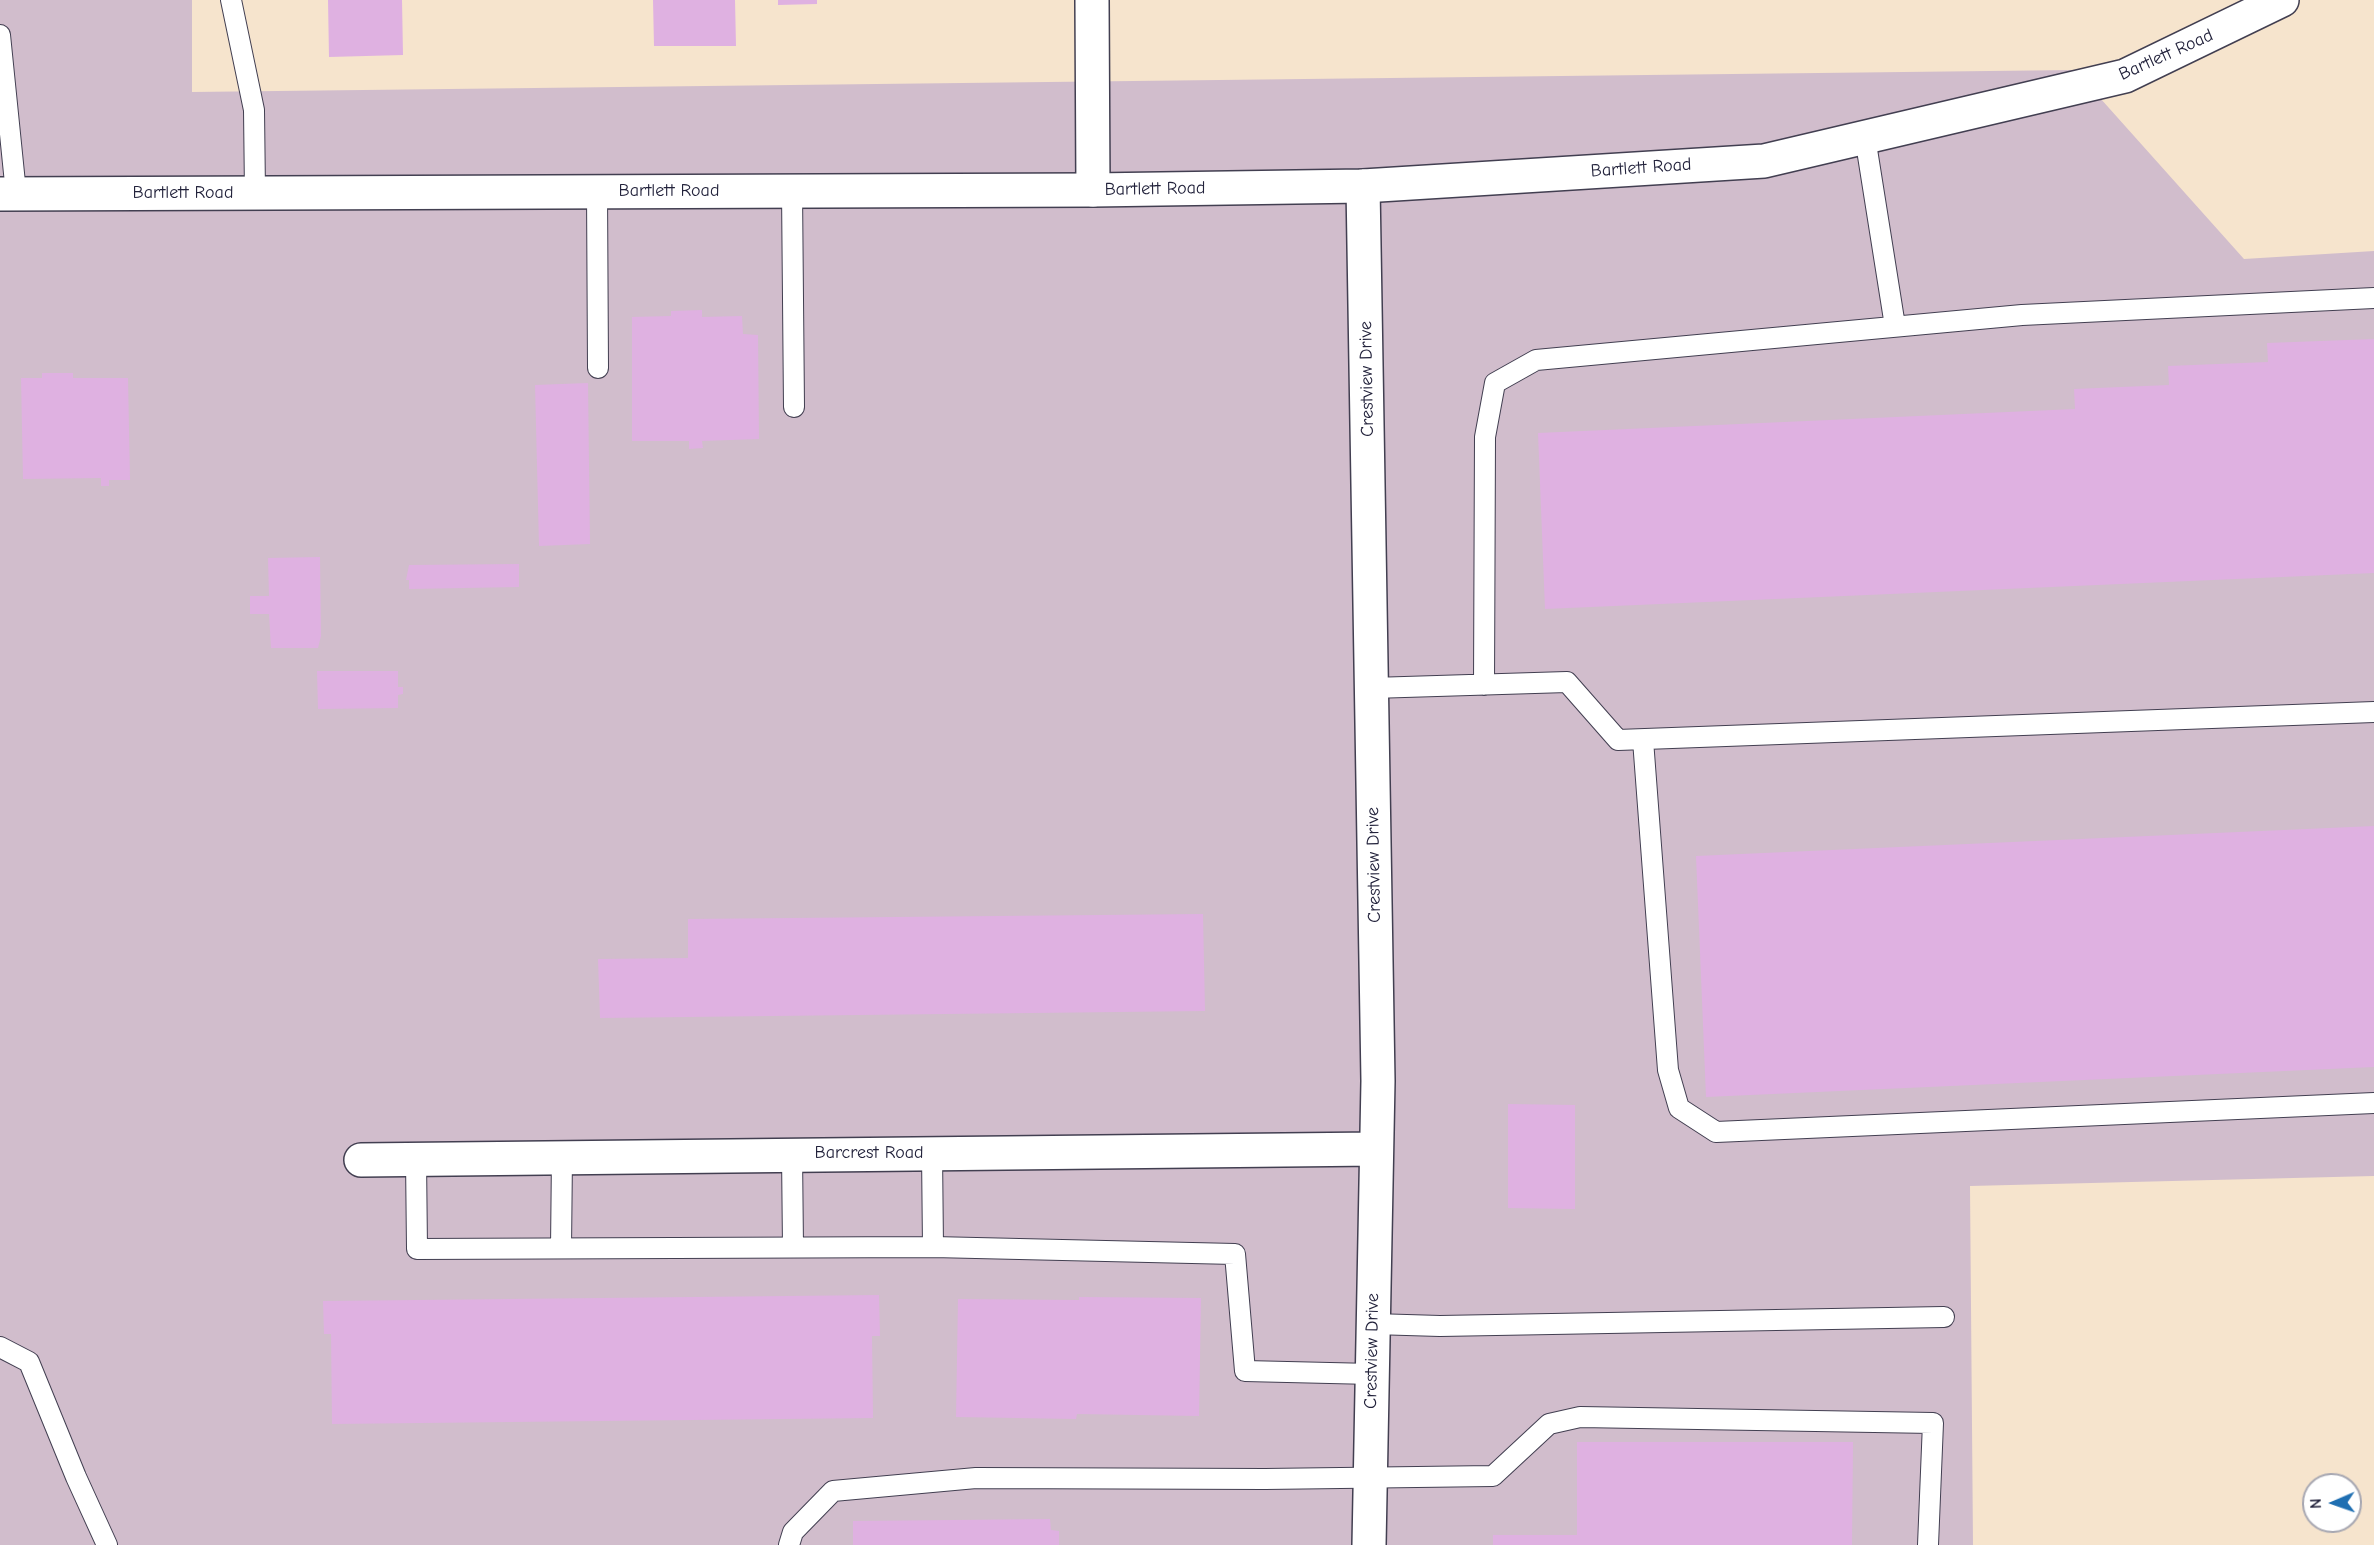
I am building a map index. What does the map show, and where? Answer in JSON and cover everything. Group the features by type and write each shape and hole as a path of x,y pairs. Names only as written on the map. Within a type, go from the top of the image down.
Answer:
{"street":[{"path":"1092,0 1093,190"},
{"name":"Bartlett Road","path":"8,194 1093,190 1364,186 1764,160 2125,76 2282,0"},
{"name":"Crestview Drive","path":"1364,186 1376,1149 1369,1545"},
{"name":"Barcrest Road","path":"361,1160 562,1156 1376,1149"}],"lane":[{"path":"231,0 254,110 255,193"},
{"path":"0,35 8,194"},
{"path":"1865,137 1895,327"},
{"path":"597,191 598,368"},
{"path":"792,191 794,406"},
{"path":"1484,685 1485,438 1495,383 1536,360 2022,315 2374,298"},
{"path":"1372,688 1567,682 1618,741 2374,712"},
{"path":"1643,740 1668,1070 1679,1108 1716,1132 2374,1103"},
{"path":"932,1153 933,1247"},
{"path":"792,1154 793,1247"},
{"path":"561,1248 562,1156"},
{"path":"416,1159 417,1249 933,1247 1235,1254 1245,1371 1372,1374"},
{"path":"1372,1324 1440,1326 1944,1317"},
{"path":"0,1347 29,1362 76,1477 107,1545"},
{"path":"789,1545 793,1532 833,1491 976,1478 1493,1476 1549,1424 1580,1417 1933,1423 1928,1545"}],"shaded area":[{"path":"0,0 192,0 192,92 2075,70 2244,259 2374,251 2374,1176 1970,1186 1973,1545 0,1545"}],"building":[{"path":"328,0 402,0 403,55 329,57"},
{"path":"653,0 735,0 736,46 654,46"},
{"path":"778,0 817,0 817,4 778,5"},
{"path":"702,310 702,317 742,316 743,334 758,335 759,439 702,441 703,448 689,449 689,441 632,441 632,317 671,316 671,311"},
{"path":"2374,339 2374,573 1545,609 1538,433 2075,409 2074,389 2169,385 2168,366 2268,362 2267,343"},
{"path":"42,373 73,373 73,378 128,378 130,480 109,480 109,486 101,486 101,478 23,479 21,378 42,378"},
{"path":"588,383 590,544 539,546 535,385"},
{"path":"320,557 321,636 318,648 271,648 269,614 250,614 250,596 269,596 268,558"},
{"path":"519,564 519,587 409,589 409,580 406,580 409,565"},
{"path":"317,671 398,671 398,687 403,687 403,694 398,695 398,708 318,709"},
{"path":"2374,826 2374,1067 1706,1097 1696,856"},
{"path":"1203,914 1205,1011 600,1018 598,959 688,958 688,919"},
{"path":"1508,1104 1575,1105 1575,1209 1508,1208"},
{"path":"879,1295 880,1336 872,1336 873,1418 332,1424 331,1334 324,1334 323,1301"},
{"path":"1079,1297 1201,1298 1199,1416 1077,1414 1076,1419 956,1417 958,1299 1079,1300"},
{"path":"1577,1442 1853,1442 1852,1545 1493,1545 1493,1535 1577,1535"},
{"path":"1050,1519 1051,1530 1059,1531 1059,1545 853,1545 853,1521"}]}
